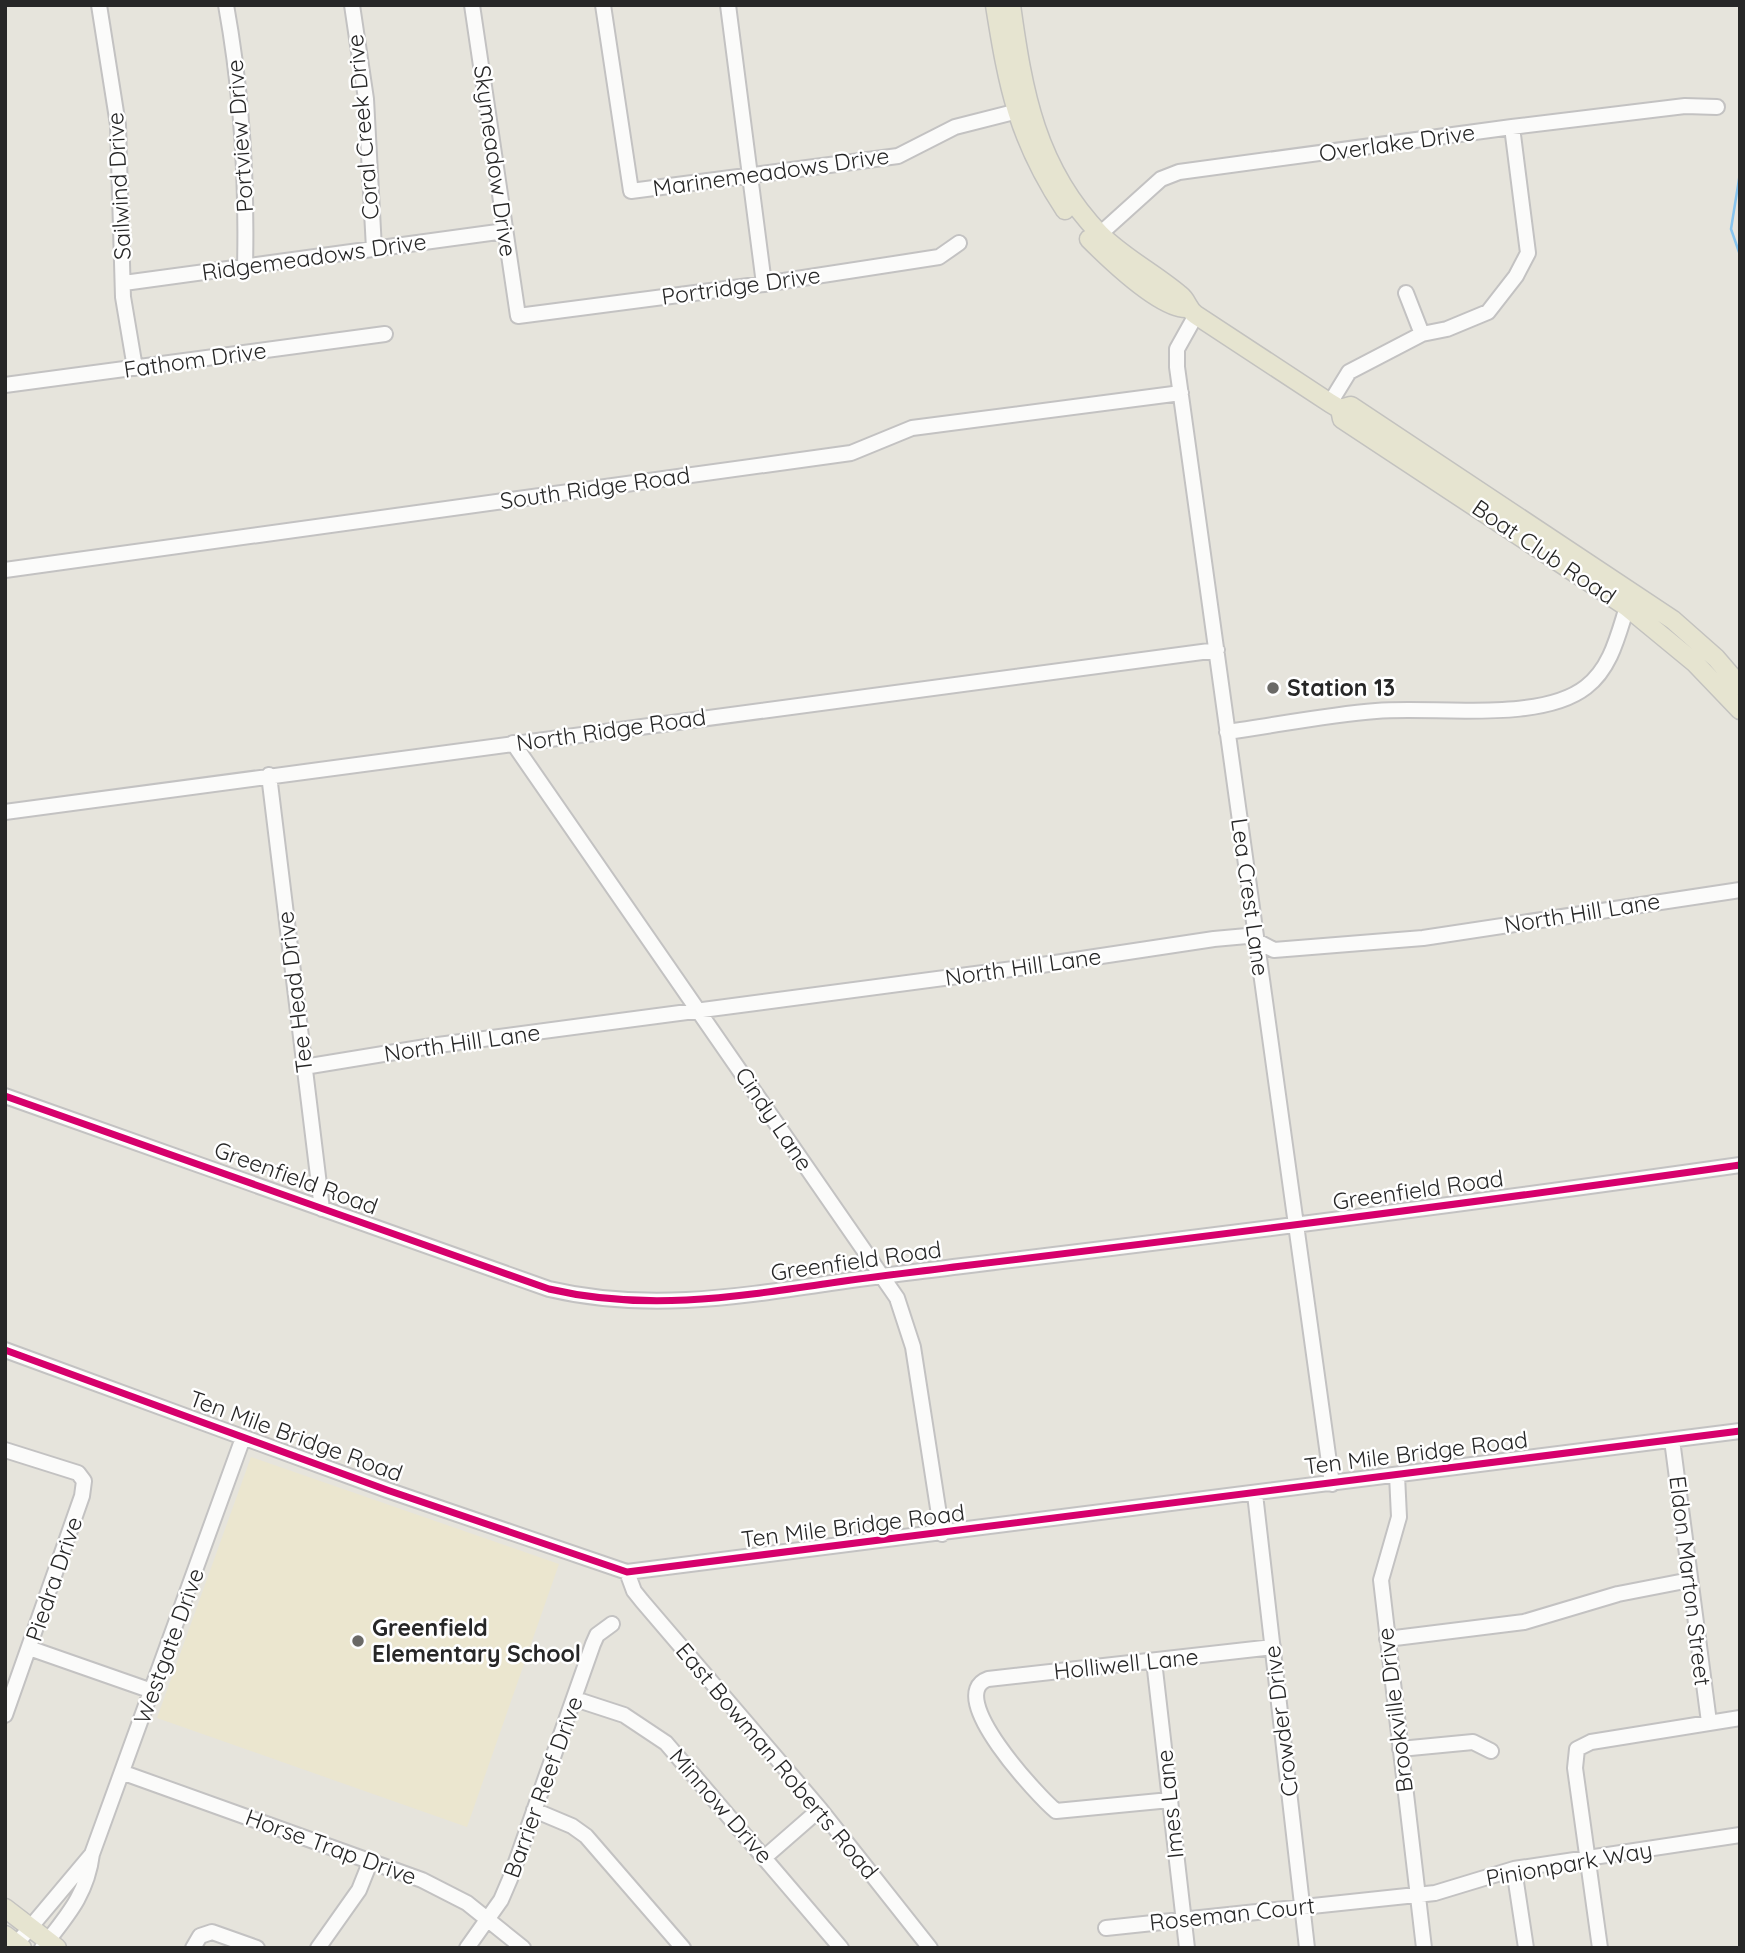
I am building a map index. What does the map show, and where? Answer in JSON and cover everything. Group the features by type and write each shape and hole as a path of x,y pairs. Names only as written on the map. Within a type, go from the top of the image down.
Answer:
{"main road":[{"name":"Boat Club Road","path":"995,5 1031,153 1048,184 1091,241 1112,262 1176,309 1191,312 1335,406 1342,419 1627,607 1696,663 1740,710"},
{"name":"Boat Club Road","path":"1011,5 1021,111 1073,202 1100,234 1143,270 1182,296 1191,312"},
{"name":"Boat Club Road","path":"1335,406 1351,406 1638,595 1716,658 1740,687"},
{"path":"5,1908 29,1925 49,1945"}],"street":[{"name":"Sailwind Drive","path":"99,5 118,125 123,297 135,368"},
{"name":"Portview Drive","path":"226,5 243,125 247,199 245,267"},
{"name":"Coral Creek Drive","path":"352,5 366,99 374,249"},
{"name":"Skymeadow Drive","path":"472,5 518,316"},
{"name":"Marinemeadows Drive","path":"603,5 631,191 898,156 955,127 1021,111"},
{"path":"728,5 764,284"},
{"name":"Overlake Drive","path":"1100,234 1161,178 1179,172 1685,106 1717,107"},
{"path":"1335,406 1349,372 1422,334 1447,329 1488,312 1508,287 1528,253 1512,127"},
{"name":"Ridgemeadows Drive","path":"124,284 505,231"},
{"name":"Portridge Drive","path":"518,316 764,284 939,257 959,243"},
{"path":"1406,293 1422,334"},
{"name":"Lea Crest Lane","path":"1191,312 1177,349 1181,393 1332,1483"},
{"name":"Fathom Drive","path":"5,386 385,334"},
{"name":"South Ridge Road","path":"5,570 851,453 912,428 1181,393"},
{"path":"1227,732 1357,712 1396,709 1504,710 1560,701 1588,685 1611,655 1627,607"},
{"name":"North Ridge Road","path":"5,812 1217,650"},
{"name":"Cindy Lane","path":"513,743 897,1298 913,1347 942,1534"},
{"name":"Tee Head Drive","path":"270,775 323,1209"},
{"name":"North Hill Lane","path":"304,1067 438,1045 701,1012 1214,939 1247,936 1274,950 1423,938 1740,890"},
{"name":"Greenfield Road","path":"5,1096 549,1289 620,1302 685,1302 1295,1226 1740,1165"},
{"name":"Ten Mile Bridge Road","path":"5,1350 524,1539 627,1572 1740,1431"},
{"name":"Westgate Drive","path":"49,1945 79,1901 90,1873 92,1854 124,1773 243,1438"},
{"name":"Eldon Marton Street","path":"1672,1440 1709,1722"},
{"name":"Piedra Drive","path":"5,1450 78,1473 84,1481 82,1496 5,1715"},
{"name":"Brookville Drive","path":"1397,1475 1399,1517 1381,1580 1424,1948"},
{"name":"Crowder Drive","path":"1255,1493 1307,1948"},
{"name":"East Bowman Roberts Road","path":"627,1572 634,1591 642,1601 820,1809 930,1948"},
{"path":"1387,1639 1524,1622 1618,1594 1690,1580"},
{"name":"Barrier Reef Drive","path":"467,1948 489,1918 510,1879 597,1635 612,1624"},
{"name":"Holliwell Lane","path":"1170,1800 1056,1811 999,1747 983,1723 976,1696 980,1685 988,1679 1273,1647"},
{"path":"29,1648 152,1691"},
{"name":"Imes Lane","path":"1154,1661 1186,1948"},
{"name":"Minnow Drive","path":"575,1699 624,1715 654,1733 765,1857 841,1948"},
{"path":"1600,1948 1575,1768 1577,1749 1591,1742 1740,1718"},
{"path":"1400,1749 1473,1742 1491,1751"},
{"name":"Horse Trap Drive","path":"124,1773 422,1880 489,1918 523,1948"},
{"path":"765,1857 820,1809"},
{"path":"534,1810 572,1826 586,1836 683,1948"},
{"name":"Pinionpark Way","path":"1358,1901 1460,1888 1514,1869 1740,1835"},
{"name":"Westgate Drive","path":"14,1943 92,1854"},
{"path":"318,1948 359,1890 371,1860"},
{"path":"1514,1869 1526,1948"},
{"name":"Roseman Court","path":"1106,1928 1358,1901"},
{"path":"193,1948 200,1936 212,1932 257,1948"}],"shaded area":[{"name":"Greenfield Elementary School","path":"251,1457 559,1564 467,1827 157,1718"}],"waterway":[{"path":"1740,173 1731,229 1740,255"}],"cycle path":[{"path":"5,1096 549,1289 584,1296 653,1301 755,1294 1740,1165"},
{"path":"5,1350 387,1490 627,1572 1740,1431"}],"place":[{"name":"Station 13","path":"1273,688"},
{"name":"Greenfield Elementary School","path":"358,1641"}]}
